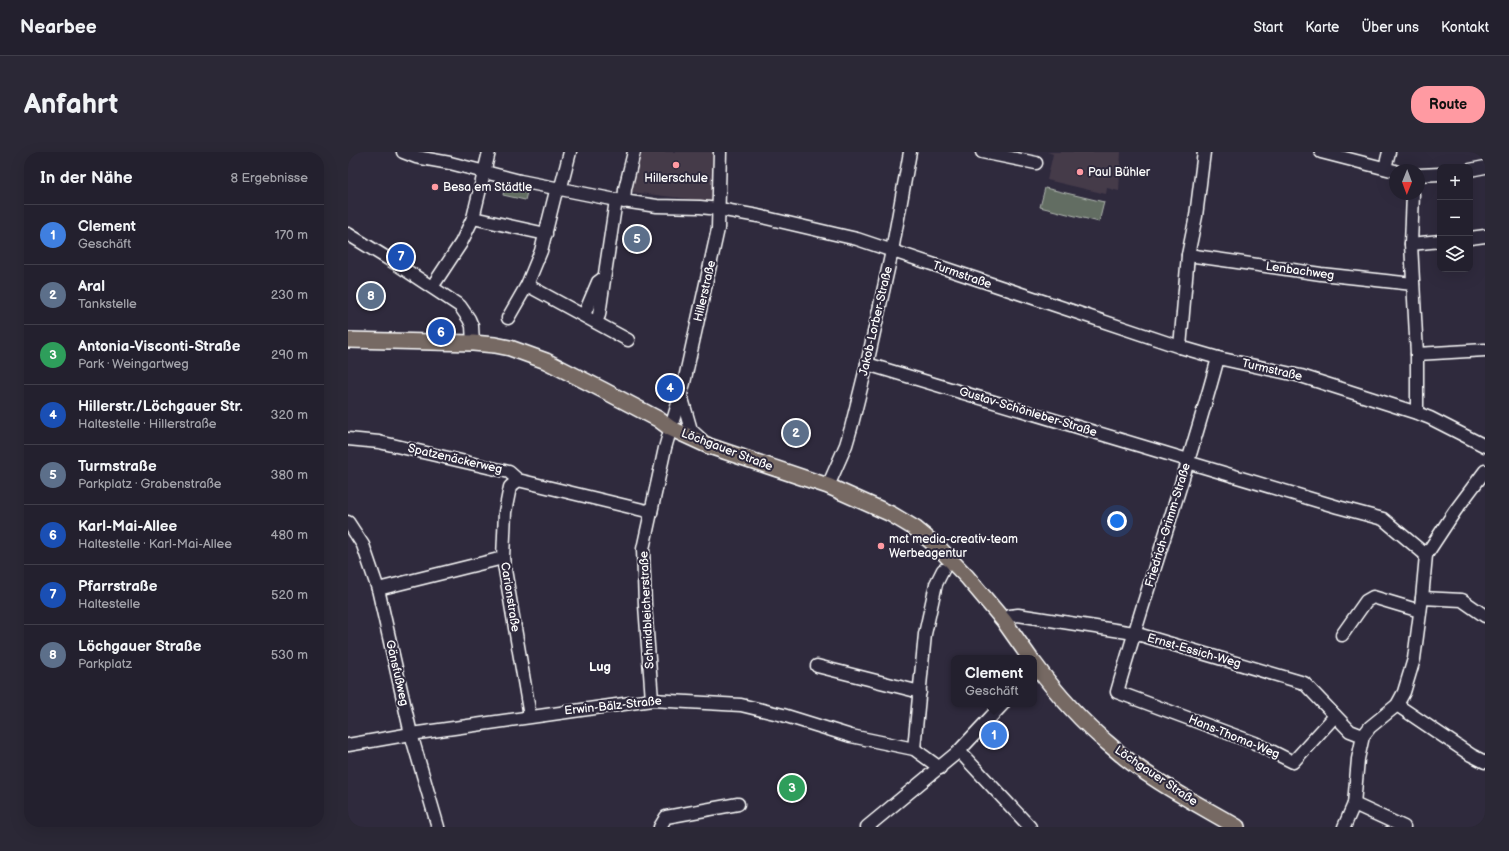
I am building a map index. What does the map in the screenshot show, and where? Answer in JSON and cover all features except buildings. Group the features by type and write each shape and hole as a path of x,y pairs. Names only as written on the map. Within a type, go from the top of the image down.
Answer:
{"main road":[{"name":"Löchgauer Straße","path":"348,340 473,343 510,348 546,361 640,409 670,428 710,446 828,486 891,514 916,529 939,548 967,576 1004,621 1027,655"},
{"name":"Löchgauer Straße","path":"1037,668 1063,698 1111,747 1167,787 1237,827"}],"street":[{"name":"Turmstraße","path":"403,152 558,189 620,201 657,206 719,209 758,216 857,239 1180,347 1218,358 1301,376 1417,413 1485,446"},
{"path":"432,288 461,243 473,218 489,152"},
{"path":"508,318 527,285 541,251 555,195 562,183 570,152"},
{"path":"596,322 599,315 604,277 620,201 625,189 634,152"},
{"name":"Hillerstraße","path":"670,428 681,395 718,229 720,152"},
{"name":"Jakob-Lorber-Straße","path":"828,486 846,446 867,364 892,251 910,152"},
{"path":"982,152 1036,163"},
{"path":"1180,347 1188,255 1196,216 1204,152"},
{"path":"1321,152 1389,169"},
{"path":"1389,152 1390,164"},
{"path":"1473,169 1485,167"},
{"path":"1425,175 1437,174"},
{"path":"1413,200 1411,244 1417,354 1417,413"},
{"path":"473,218 546,234"},
{"path":"348,234 460,306 472,326 473,343"},
{"path":"1473,238 1485,236"},
{"path":"1411,244 1437,241"},
{"name":"Lenbachweg","path":"1188,255 1321,274 1413,284"},
{"path":"584,315 598,282 604,277"},
{"path":"527,285 628,340"},
{"path":"1417,354 1485,350"},
{"name":"Friedrich-Grimm-Straße","path":"1117,692 1205,408 1218,358"},
{"name":"Gustav-Schönleber-Straße","path":"867,364 1338,507 1383,519 1426,555"},
{"path":"681,395 691,430 710,446"},
{"name":"Schmidbleicherstraße","path":"652,700 645,605 643,549 670,428"},
{"name":"Spatzenäckerweg","path":"348,439 379,442 509,472 518,480 651,512"},
{"path":"1344,827 1354,804 1358,759 1363,736 1370,727 1397,705 1404,692 1414,659 1426,555 1455,511 1485,471"},
{"name":"Carionstraße","path":"518,480 510,487 505,512 503,558 530,716"},
{"name":"Gänsfußweg","path":"348,522 363,545 378,589 411,734 438,827"},
{"path":"378,589 503,558"},
{"path":"914,749 925,634 936,584 943,570"},
{"path":"1342,634 1366,601 1373,597 1420,611"},
{"path":"1422,598 1462,600 1485,616"},
{"name":"Ernst-Essich-Weg","path":"1004,621 1010,616 1018,615 1134,634 1304,683 1350,731 1363,736"},
{"path":"817,666 920,692"},
{"name":"Hans-Thoma-Weg","path":"1117,692 1256,743 1293,762 1335,716"},
{"name":"Erwin-Bälz-Straße","path":"348,745 530,716 652,700 741,705 783,715 851,736 914,749 940,768"},
{"path":"1397,705 1471,755 1485,762"},
{"path":"867,827 959,751 1000,707"},
{"path":"959,751 1030,827"},
{"path":"660,827 666,817 738,804"},
{"path":"1354,804 1404,827"}],"shaded area":[{"name":"Hillerschule","path":"642,152 715,152 714,202 631,192"},
{"path":"1047,152 1121,152 1119,191 1107,188 1106,194 1047,180 1053,154"}],"green space":[{"path":"506,180 529,185 525,200 503,195"},
{"path":"1045,188 1104,202 1099,222 1040,207"}],"place":[{"name":"Hillerschule","path":"676,165"},
{"name":"Paul Bühler","path":"1080,172"},
{"name":"Besa em Städtle","path":"435,187"},
{"name":"Turmstraße","path":"637,239"},
{"name":"Pfarrstraße","path":"401,257"},
{"name":"Löchgauer Straße","path":"371,296"},
{"name":"Karl-Mai-Allee","path":"441,332"},
{"name":"Hillerstr./Löchgauer Str.","path":"670,388"},
{"name":"Aral","path":"796,433"},
{"name":"mct media-creativ-team Werbeagentur","path":"881,546"},
{"name":"Clement","path":"994,735"},
{"name":"Antonia-Visconti-Straße","path":"792,788"}],"district":[{"name":"Lug","path":"600,667"}]}
